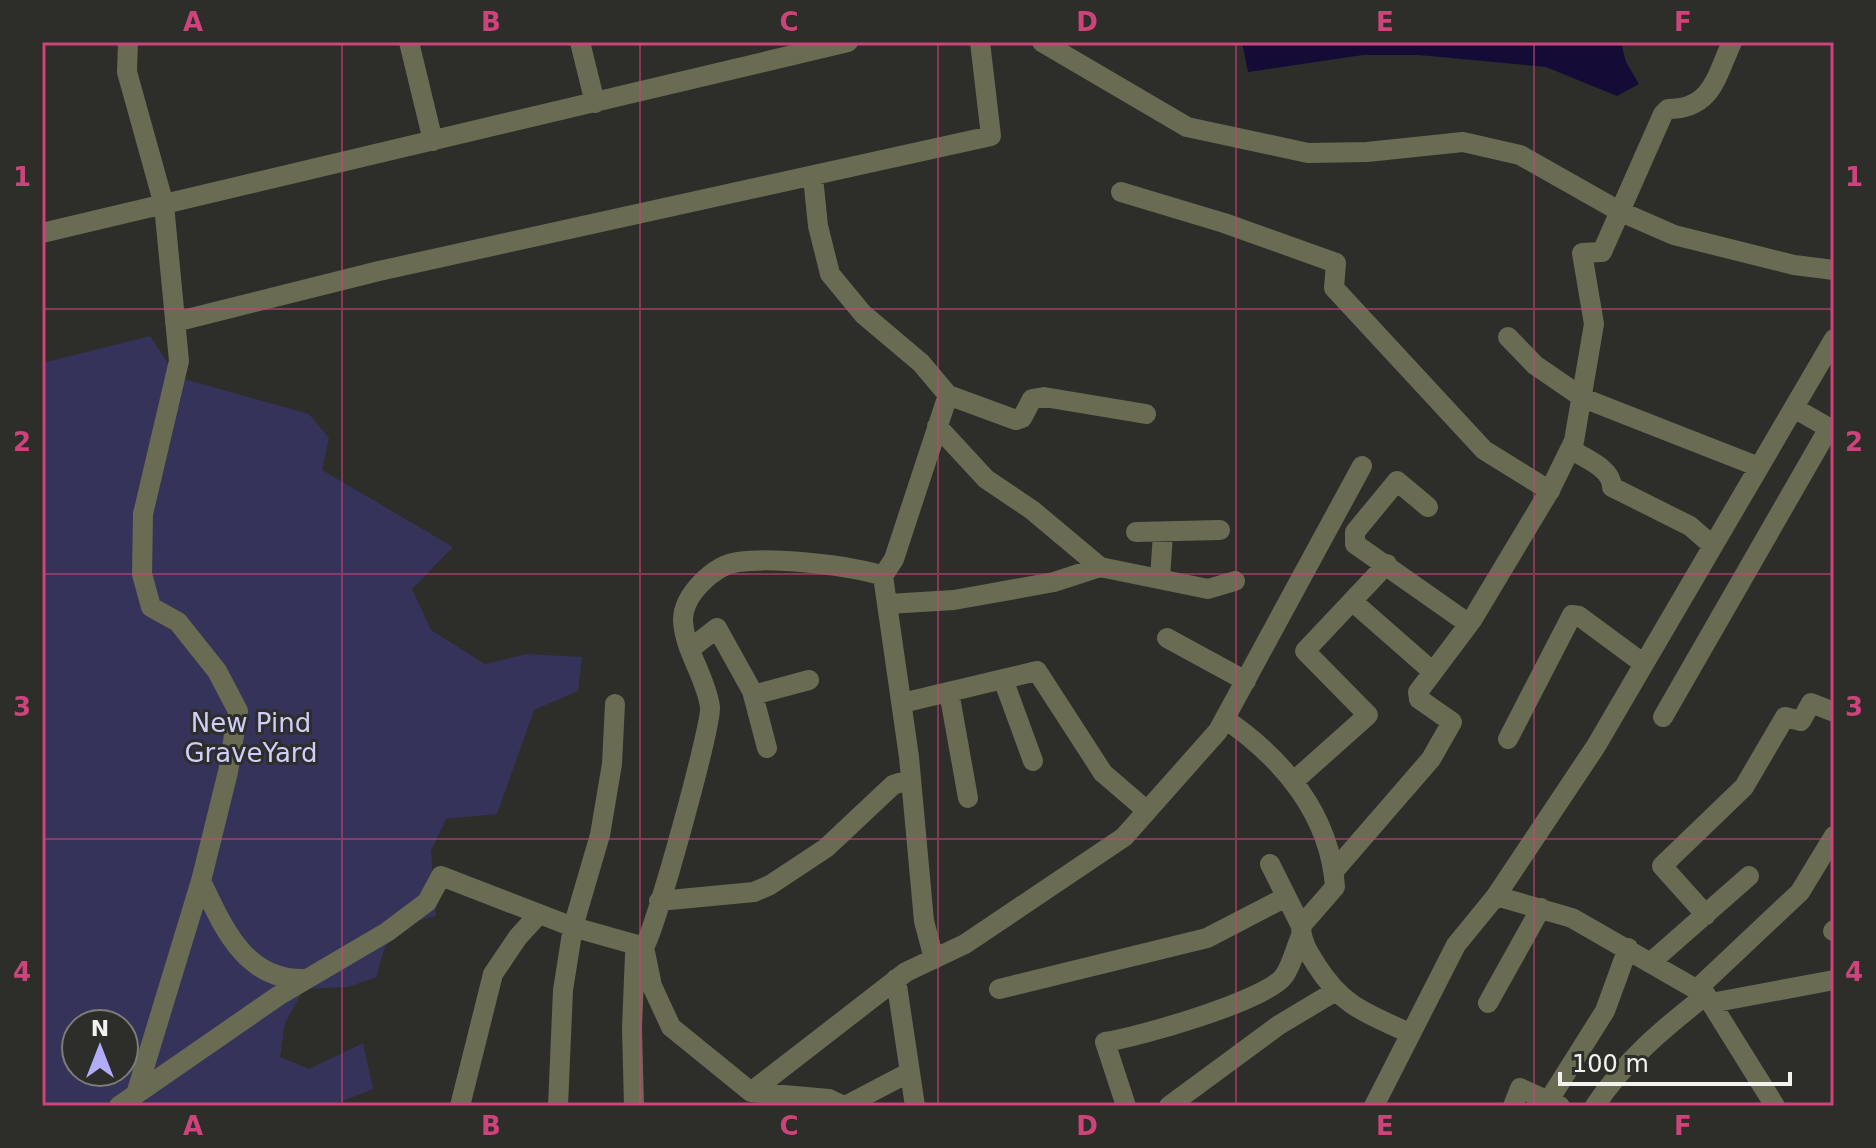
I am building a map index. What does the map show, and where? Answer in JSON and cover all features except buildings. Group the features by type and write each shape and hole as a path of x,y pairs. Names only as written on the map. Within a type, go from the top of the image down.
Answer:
{"street":[{"path":"128,42 127,72 164,205 179,361 143,514 142,574 151,607 178,622 217,671 238,711 228,772 201,881 137,1091"},
{"path":"409,42 433,141"},
{"path":"580,42 595,103"},
{"path":"42,233 848,42"},
{"path":"175,322 379,271 991,136 980,42"},
{"path":"1042,42 1187,127 1308,153 1367,152 1463,142 1520,155 1619,211 1674,235 1794,265 1834,270"},
{"path":"1334,871 1431,759 1452,722 1419,699 1418,692 1469,624 1550,491 1570,449 1583,398 1594,324 1582,253 1602,252 1663,114 1668,109 1690,109 1702,101 1732,42"},
{"path":"813,177 818,226 830,274 863,314 921,363 948,395 1016,420 1022,418 1032,399 1044,397 1146,414"},
{"path":"1121,192 1224,223 1336,263 1334,288 1432,397 1484,450 1550,491"},
{"path":"1508,337 1535,365 1583,398 1759,467"},
{"path":"1374,1106 1456,945 1496,896 1596,746 1834,339"},
{"path":"934,959 924,921 902,703 883,576 894,559 948,395"},
{"path":"1663,717 1831,430 1794,408"},
{"path":"937,426 986,479 1032,510 1100,567"},
{"path":"1570,449 1606,471 1612,479 1612,487 1690,526 1713,546"},
{"path":"751,1092 896,979 965,944 1124,837 1225,719 1362,466"},
{"path":"1428,507 1397,481 1355,532 1355,544 1469,624"},
{"path":"1136,532 1163,534 1220,530"},
{"path":"1160,578 1163,534"},
{"path":"883,576 861,568 736,562 714,571 694,591 683,618 710,708 701,756 644,947 652,986 671,1027 751,1092 829,1099 844,1106 908,1073"},
{"path":"1294,781 1368,715 1304,654 1387,564"},
{"path":"888,604 954,600 1054,582 1100,567 1208,589 1235,581"},
{"path":"1352,601 1433,672"},
{"path":"1508,739 1572,615 1579,616 1644,664"},
{"path":"690,649 717,628 753,695 767,748"},
{"path":"1167,638 1246,681"},
{"path":"902,703 1037,671 1103,773 1146,810"},
{"path":"1003,679 1033,761"},
{"path":"753,695 809,680"},
{"path":"949,692 968,798"},
{"path":"1706,915 1662,866 1744,787 1785,717 1801,721 1811,703 1834,712"},
{"path":"558,1106 563,990 573,927 600,835 612,764 615,704"},
{"path":"1126,1106 1105,1042 1151,1033 1260,993 1283,978 1301,931 1335,887 1334,871 1321,831 1294,781 1264,746 1225,719"},
{"path":"659,901 754,892 770,885 826,848 893,785 911,779"},
{"path":"1595,1106 1609,1085 1657,1034 1704,996 1800,892 1834,836"},
{"path":"1270,864 1334,992 1363,1011 1411,1034"},
{"path":"119,1106 307,979 387,932 427,902 441,876 573,927 644,947"},
{"path":"1650,963 1749,876"},
{"path":"201,881 227,935 255,967 286,980 307,979"},
{"path":"1496,896 1572,918 1628,948 1704,996 1775,1106"},
{"path":"999,989 1207,938 1286,897"},
{"path":"1488,1003 1541,908"},
{"path":"460,1106 493,974 518,937 539,914"},
{"path":"634,1106 632,1028 635,954 644,947"},
{"path":"1513,1106 1520,1088 1554,1103 1605,1011 1628,948"},
{"path":"896,979 915,1106"},
{"path":"1704,996 1834,980"},
{"path":"1182,1102 1279,1025 1334,992"}],"green space":[{"name":"New Pind GraveYard","path":"150,336 177,377 309,414 329,438 322,470 453,547 412,589 431,630 485,664 526,654 582,657 578,691 534,710 497,814 446,819 431,851 436,916 411,924 394,934 384,951 377,977 348,987 304,989 285,1023 280,1057 309,1069 363,1043 373,1089 330,1106 42,1106 42,363"}],"shaded area":[{"path":"1242,42 1621,42 1626,62 1639,84 1617,96 1546,67 1419,55 1363,55 1248,72"}]}
